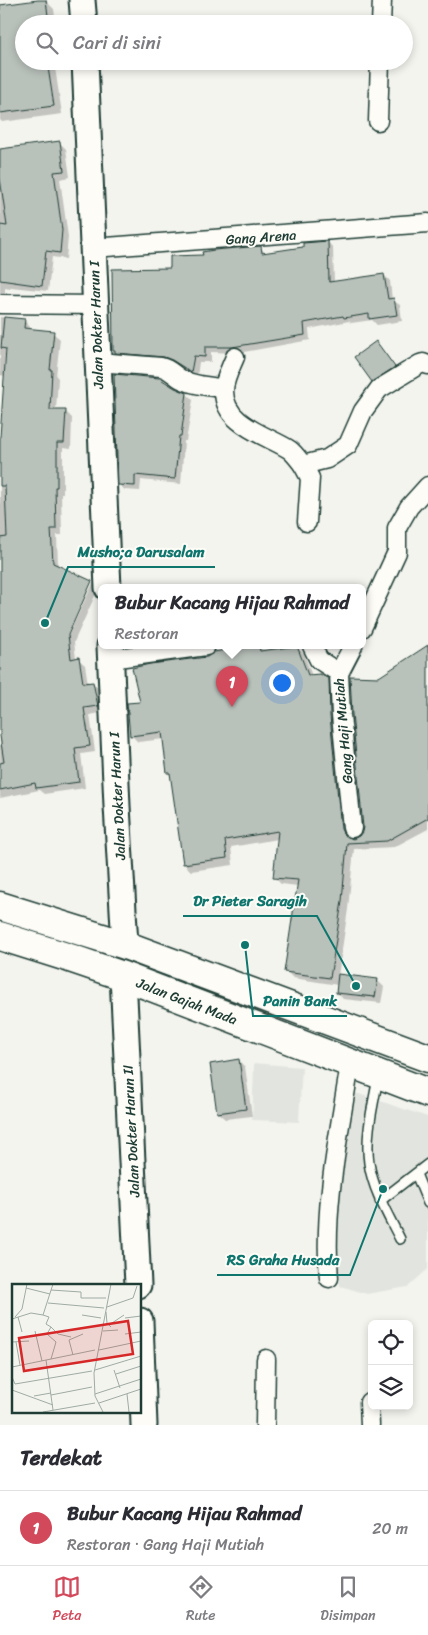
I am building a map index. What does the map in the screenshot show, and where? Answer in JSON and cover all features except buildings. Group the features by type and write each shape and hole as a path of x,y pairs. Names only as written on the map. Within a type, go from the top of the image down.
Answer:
{"main road":[{"path":"0,906 125,945 420,1055"},
{"name":"Jalan Gajah Mada","path":"0,936 123,976 428,1093"},
{"path":"390,1079 420,1055"}],"street":[{"path":"82,0 83,15"},
{"path":"381,15 382,0"},
{"name":"Jalan Dokter Harun I","path":"85,70 108,584"},
{"path":"378,121 380,70"},
{"name":"Gang Arena","path":"93,248 317,233 428,223"},
{"path":"0,304 96,305"},
{"path":"235,357 224,389 225,402 234,417 246,426 292,451 303,465 310,478 308,522"},
{"path":"98,362 161,367 168,369 180,379 224,389"},
{"path":"303,465 327,460 348,445 363,411 378,389 420,364 428,365"},
{"path":"366,620 398,552 397,528 409,507 428,486"},
{"path":"110,652 158,649"},
{"name":"Gang Haji Mutiah","path":"313,649 318,660 339,673 341,715 352,828"},
{"path":"339,673 351,649"},
{"name":"Jalan Dokter Harun I","path":"110,652 125,945"},
{"name":"Jalan Dokter Harun II","path":"123,976 138,1284"},
{"path":"329,1278 327,1248 330,1198 350,1064"},
{"path":"141,1347 144,1425"},
{"path":"266,1359 266,1425"},
{"path":"369,1410 370,1425"}],"lane":[{"path":"390,1079 369,1147 369,1163 380,1201 400,1239"},
{"path":"380,1201 428,1164"},
{"path":"416,1174 428,1203"}],"shaded area":[{"path":"254,1063 302,1067 299,1122 252,1120"},
{"path":"350,1091 428,1117 428,1269 408,1287 367,1294 340,1286 334,1223"}],"place":[{"name":"Musho;a Darusalam","path":"45,623"},
{"name":"Bubur Kacang Hijau Rahmad","path":"232,707"},
{"name":"Panin Bank","path":"245,945"},
{"name":"Dr Pieter Saragih","path":"356,986"},
{"name":"RS Graha Husada","path":"383,1189"}]}
